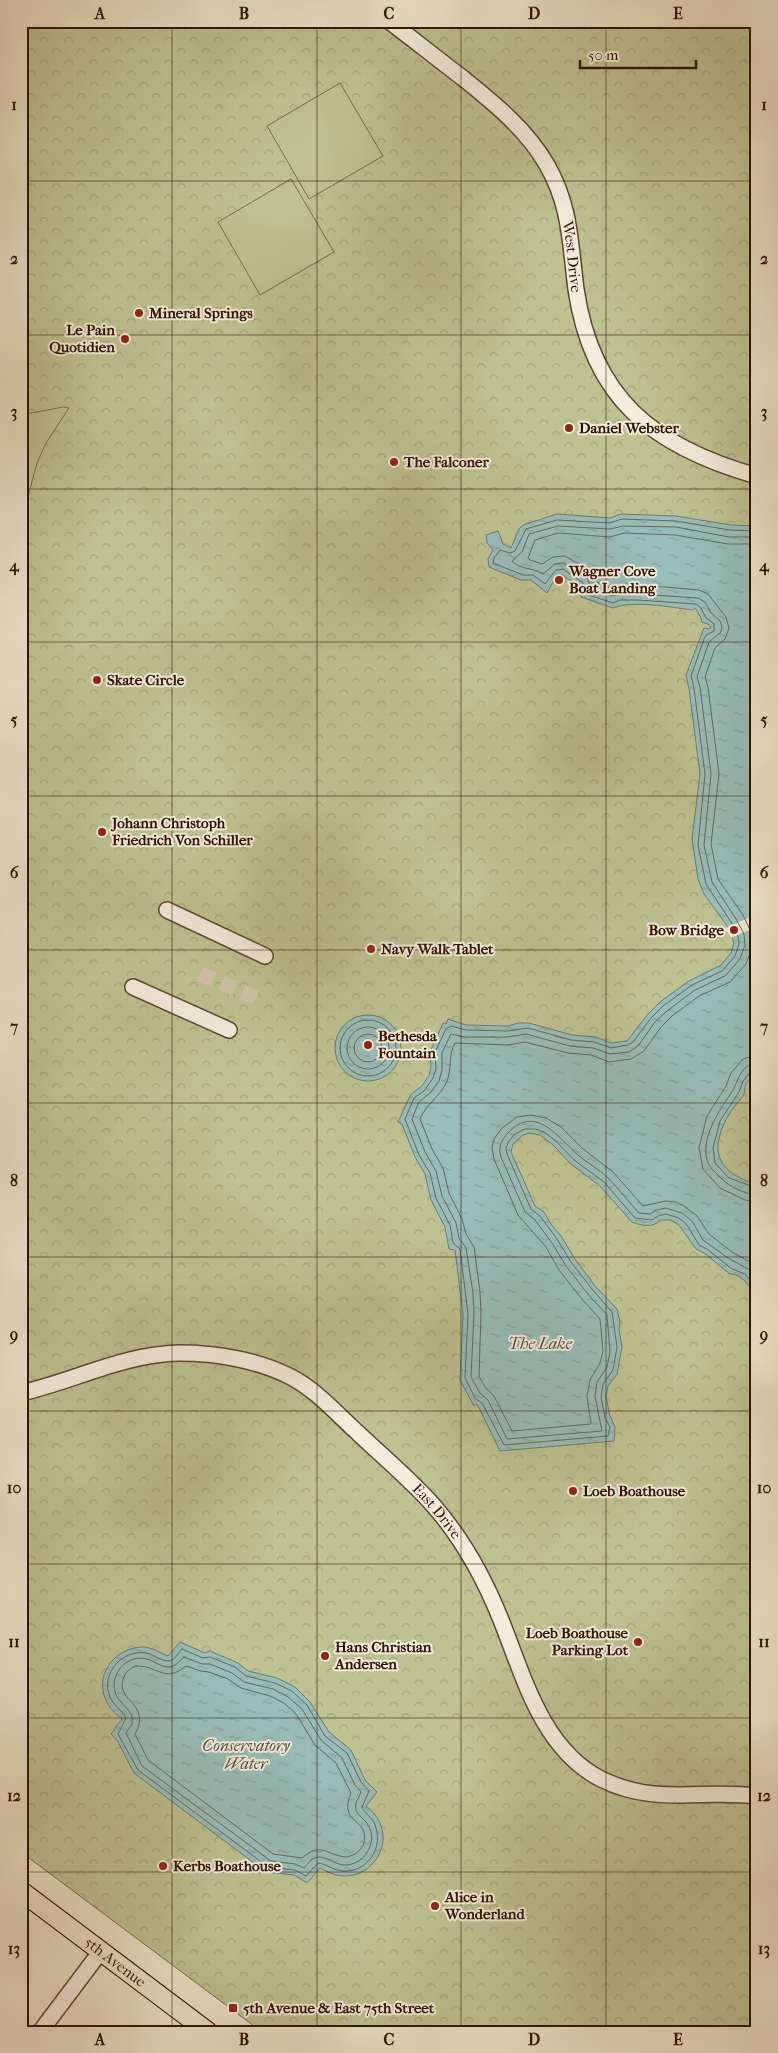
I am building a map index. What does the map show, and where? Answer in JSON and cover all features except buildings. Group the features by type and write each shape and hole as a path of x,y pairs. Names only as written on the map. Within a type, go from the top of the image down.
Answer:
{"main road":[{"name":"5th Avenue","path":"21,1891 208,2032"}],"street":[{"name":"West Drive","path":"389,21 507,115 528,138 547,164 559,191 570,228 576,289 585,334 595,360 617,397 639,418 670,440 705,459 757,476"},
{"path":"167,910 265,956"},
{"path":"133,987 229,1030"},
{"name":"East Drive","path":"21,1392 43,1388 140,1357 177,1353 211,1356 265,1367 294,1379 321,1398 434,1506 463,1546 494,1603 526,1686 550,1730 571,1757 602,1779 644,1793 673,1796 736,1794 757,1796"},
{"path":"40,2032 101,1951"}],"green space":[{"path":"21,21 757,21 757,2032 262,2032 21,1852"},
{"path":"340,83 383,156 309,199 267,126"},
{"path":"291,179 334,252 260,295 218,222"},
{"path":"63,407 69,408 46,443 37,463 21,523 21,415"}],"water":[{"name":"The Lake","path":"557,514 610,518 621,514 676,516 731,525 757,526 757,1071 747,1083 744,1094 731,1111 723,1126 718,1148 720,1158 732,1173 757,1184 757,1301 743,1280 730,1274 704,1253 696,1249 679,1225 670,1220 660,1220 647,1226 632,1222 600,1186 571,1164 553,1145 540,1135 530,1133 523,1135 513,1144 511,1152 535,1206 544,1212 595,1286 617,1309 622,1347 617,1374 608,1386 606,1397 610,1416 615,1427 614,1441 500,1451 477,1404 474,1406 460,1380 463,1314 455,1250 449,1249 445,1227 431,1200 425,1174 415,1157 402,1124 398,1122 411,1094 421,1087 429,1076 431,1066 430,1052 443,1023 446,1024 448,1019 466,1025 508,1026 518,1023 529,1023 572,1035 596,1037 611,1043 627,1041 660,1002 689,981 721,965 731,953 734,943 728,927 704,894 698,879 692,839 700,774 686,675 704,628 709,629 711,627 702,622 695,608 692,610 641,604 613,608 581,597 579,586 561,574 553,582 547,593 531,580 521,580 489,567 488,559 493,550 487,543 486,535 498,531 503,544 511,548 519,529 523,525"},
{"name":"Bethesda Fountain","path":"368,1015 380,1018 391,1025 398,1036 401,1048 398,1060 391,1071 380,1078 368,1081 356,1078 345,1071 338,1060 335,1048 338,1036 345,1025 356,1018"},
{"name":"Conservatory Water","path":"180,1642 205,1653 210,1651 238,1663 248,1671 277,1678 295,1687 310,1702 329,1732 351,1750 365,1780 377,1792 366,1806 379,1821 383,1840 377,1858 364,1871 355,1875 345,1876 335,1875 320,1868 307,1883 294,1875 266,1872 134,1773 117,1740 111,1734 122,1719 114,1712 105,1698 103,1679 106,1670 117,1656 125,1651 146,1647 168,1656"}],"pier":[{"name":"Bow Bridge","path":"757,914 757,927 731,938 725,928"}],"tunnel":[{"path":"200,974 258,998"}],"place":[{"name":"Mineral Springs","path":"139,313"},
{"name":"Le Pain Quotidien","path":"125,339"},
{"name":"Daniel Webster","path":"569,428"},
{"name":"The Falconer","path":"394,462"},
{"name":"Wagner Cove Boat Landing","path":"559,580"},
{"name":"Skate Circle","path":"97,680"},
{"name":"Johann Christoph Friedrich Von Schiller","path":"102,832"},
{"name":"Bow Bridge","path":"734,930"},
{"name":"Navy Walk Tablet","path":"371,949"},
{"name":"Bethesda Fountain","path":"368,1045"},
{"name":"Loeb Boathouse","path":"573,1491"},
{"name":"Loeb Boathouse Parking Lot","path":"638,1642"},
{"name":"Hans Christian Andersen","path":"325,1656"},
{"name":"Kerbs Boathouse","path":"163,1866"},
{"name":"Alice in Wonderland","path":"435,1906"},
{"name":"5th Avenue & East 75th Street","path":"233,2008"}]}
